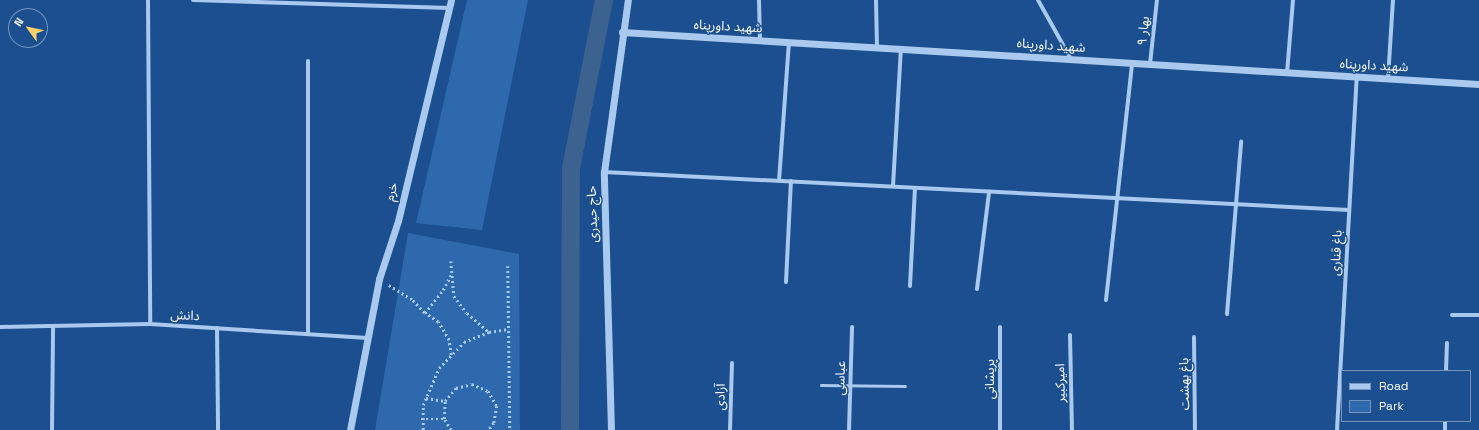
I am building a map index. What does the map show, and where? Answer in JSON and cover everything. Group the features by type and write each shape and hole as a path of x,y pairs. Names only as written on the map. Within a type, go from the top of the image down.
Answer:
{"street":[{"path":"148,0 150,324"},
{"path":"193,0 450,8"},
{"name":"خرم","path":"345,430 368,338 379,279 398,222 451,0"},
{"name":"حاج حیدری","path":"611,430 604,172 622,32 628,0"},
{"path":"759,0 760,40"},
{"path":"876,0 878,48"},
{"path":"1038,0 1071,59"},
{"name":"بهار ۹","path":"1150,64 1157,0"},
{"path":"1287,72 1293,0"},
{"path":"1388,79 1393,0"},
{"name":"شهید داورپناه","path":"622,32 1479,84"},
{"path":"779,180 789,42"},
{"path":"893,186 901,49"},
{"path":"308,61 308,334"},
{"path":"1106,300 1132,63"},
{"name":"باغ قناری","path":"1337,430 1356,77"},
{"path":"1227,314 1241,142"},
{"path":"604,172 1349,210"},
{"path":"786,282 791,181"},
{"path":"910,286 915,188"},
{"path":"978,289 989,192"},
{"path":"1452,315 1479,315"},
{"name":"دانش","path":"0,326 150,324 368,338"},
{"path":"52,430 53,326"},
{"name":"عباسی","path":"849,430 852,327"},
{"name":"پریشانی","path":"1000,327 1000,430"},
{"path":"217,328 218,430"},
{"name":"امیرکبیر","path":"1070,335 1072,430"},
{"name":"باغ بهشت","path":"1194,337 1195,430"},
{"path":"1446,343 1446,370"},
{"name":"آزادی","path":"730,430 732,364"},
{"name":"خرم","path":"350,430 356,390"}],"lane":[{"path":"821,385 904,386"}],"path":[{"path":"451,261 454,296 467,313 489,332"},
{"path":"508,266 510,430"},
{"path":"425,313 444,290 452,273"},
{"path":"379,279 413,300 425,313 438,322 450,340 451,355"},
{"path":"423,430 421,419 426,398 439,368 464,342 489,332 509,329"},
{"path":"451,430 444,419 445,401 449,394 464,385 488,391 497,406 494,423 489,430"},
{"path":"426,398 445,401"},
{"path":"421,419 444,419"}],"green space":[{"path":"467,0 528,0 482,230 416,223"},
{"path":"408,233 519,254 520,430 375,430"}],"waterway":[{"path":"570,430 571,168 604,0"}]}
